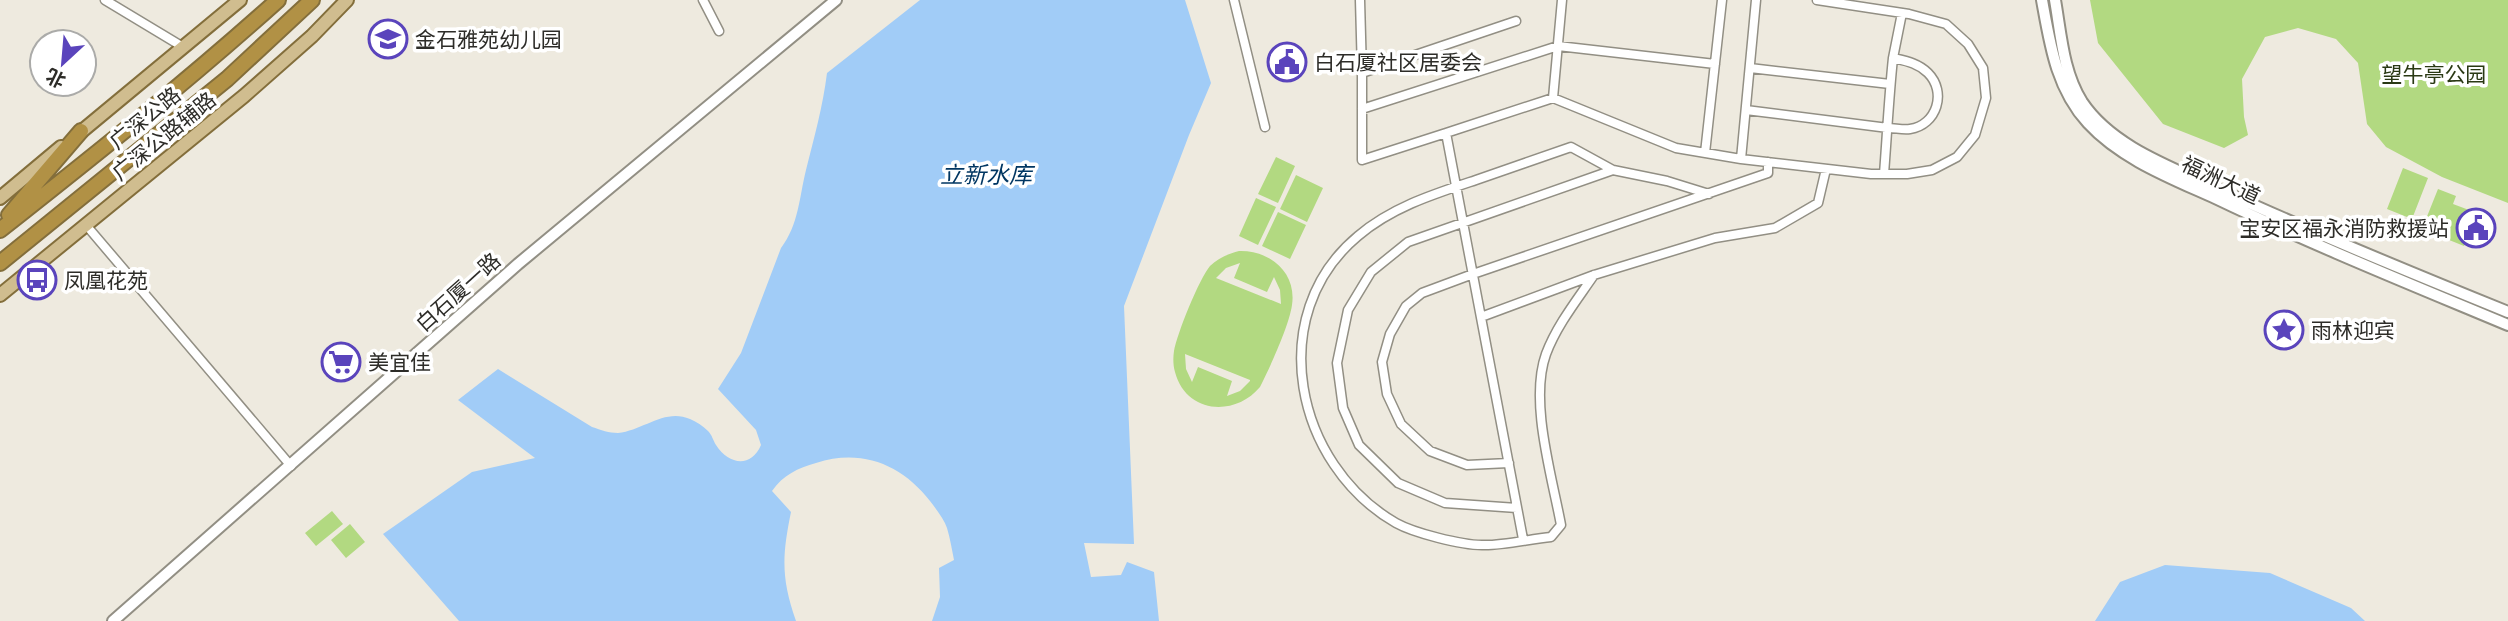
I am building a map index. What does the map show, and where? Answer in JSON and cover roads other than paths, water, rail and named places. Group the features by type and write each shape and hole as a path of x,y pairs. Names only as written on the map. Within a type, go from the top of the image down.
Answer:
{"highway":[{"name":"广深公路","path":"0,228 146,115 278,0"},
{"name":"广深公路","path":"0,263 227,79 312,0"},
{"path":"0,228 81,131"}],"main road":[{"path":"0,198 240,0"},
{"name":"广深公路辅路","path":"0,295 244,96 312,36 347,0"},
{"name":"白石厦一路","path":"113,621 518,264 836,0"},
{"name":"福洲大道","path":"2042,0 2052,51 2065,91 2089,124 2126,154 2148,167 2281,229 2508,325"},
{"name":"福洲大道","path":"2055,0 2067,67 2083,103 2096,118 2134,147 2312,232 2508,312"}],"street":[{"path":"105,0 183,47"},
{"path":"703,0 719,31"},
{"path":"1234,0 1265,127"},
{"path":"1360,0 1362,160 1553,98 1676,148 1741,159 1826,169 1907,174 1932,170 1957,157 1975,135 1986,99 1983,68 1968,44 1946,24 1902,13 1817,0"},
{"path":"1553,98 1562,0"},
{"path":"1705,153 1722,0"},
{"path":"1741,159 1756,0"},
{"path":"1884,174 1890,84 1902,13"},
{"path":"1362,73 1516,21"},
{"path":"1362,108 1558,46 1715,64"},
{"path":"1746,110 1888,128 1910,129 1925,124 1934,115 1938,88 1929,74 1913,62 1893,58"},
{"path":"1751,68 1890,84"},
{"path":"1446,133 1523,539"},
{"path":"1594,275 1565,318 1546,355 1539,403 1561,525 1551,537 1484,545 1454,541 1398,524 1365,502 1331,463 1308,416 1302,365 1303,326 1321,276 1356,237 1394,210 1571,147 1613,170 1667,181 1709,194"},
{"path":"1509,463 1468,465 1430,451 1401,424 1387,394 1382,362 1390,334 1406,306 1422,293 1473,274 1768,173 1768,162"},
{"path":"1481,317 1594,275 1715,238 1775,228 1818,203 1826,169"},
{"path":"1517,509 1445,503 1398,483 1359,445 1343,408 1337,363 1348,310 1371,272 1408,242 1613,170"},
{"path":"86,225 291,466"}],"water":[{"name":"立新水库","path":"920,0 1185,0 1211,83 1124,306 1134,544 1084,543 1091,577 1121,575 1127,562 1154,572 1159,621 932,621 940,597 939,568 954,560 944,521 919,488 894,469 865,459 849,458 803,467 786,476 772,491 791,512 784,567 796,621 459,621 383,534 472,472 535,458 458,400 498,369 592,427 618,433 663,418 681,416 704,427 721,452 733,460 752,458 757,452 761,445 756,430 718,389 741,353 781,248 792,230 821,110 827,73"},
{"path":"2165,565 2270,573 2351,608 2365,621 2095,621 2120,582"}],"place":[{"name":"金石雅苑幼儿园","path":"388,39"},
{"name":"白石厦社区居委会","path":"1287,62"},
{"name":"宝安区福永消防救援站","path":"2476,228"},
{"name":"凤凰花苑","path":"37,280"},
{"name":"雨林迎宾","path":"2284,330"},
{"name":"美宜佳","path":"341,362"}],"park label":[{"name":"望牛亭公园","path":"2434,74"}]}
